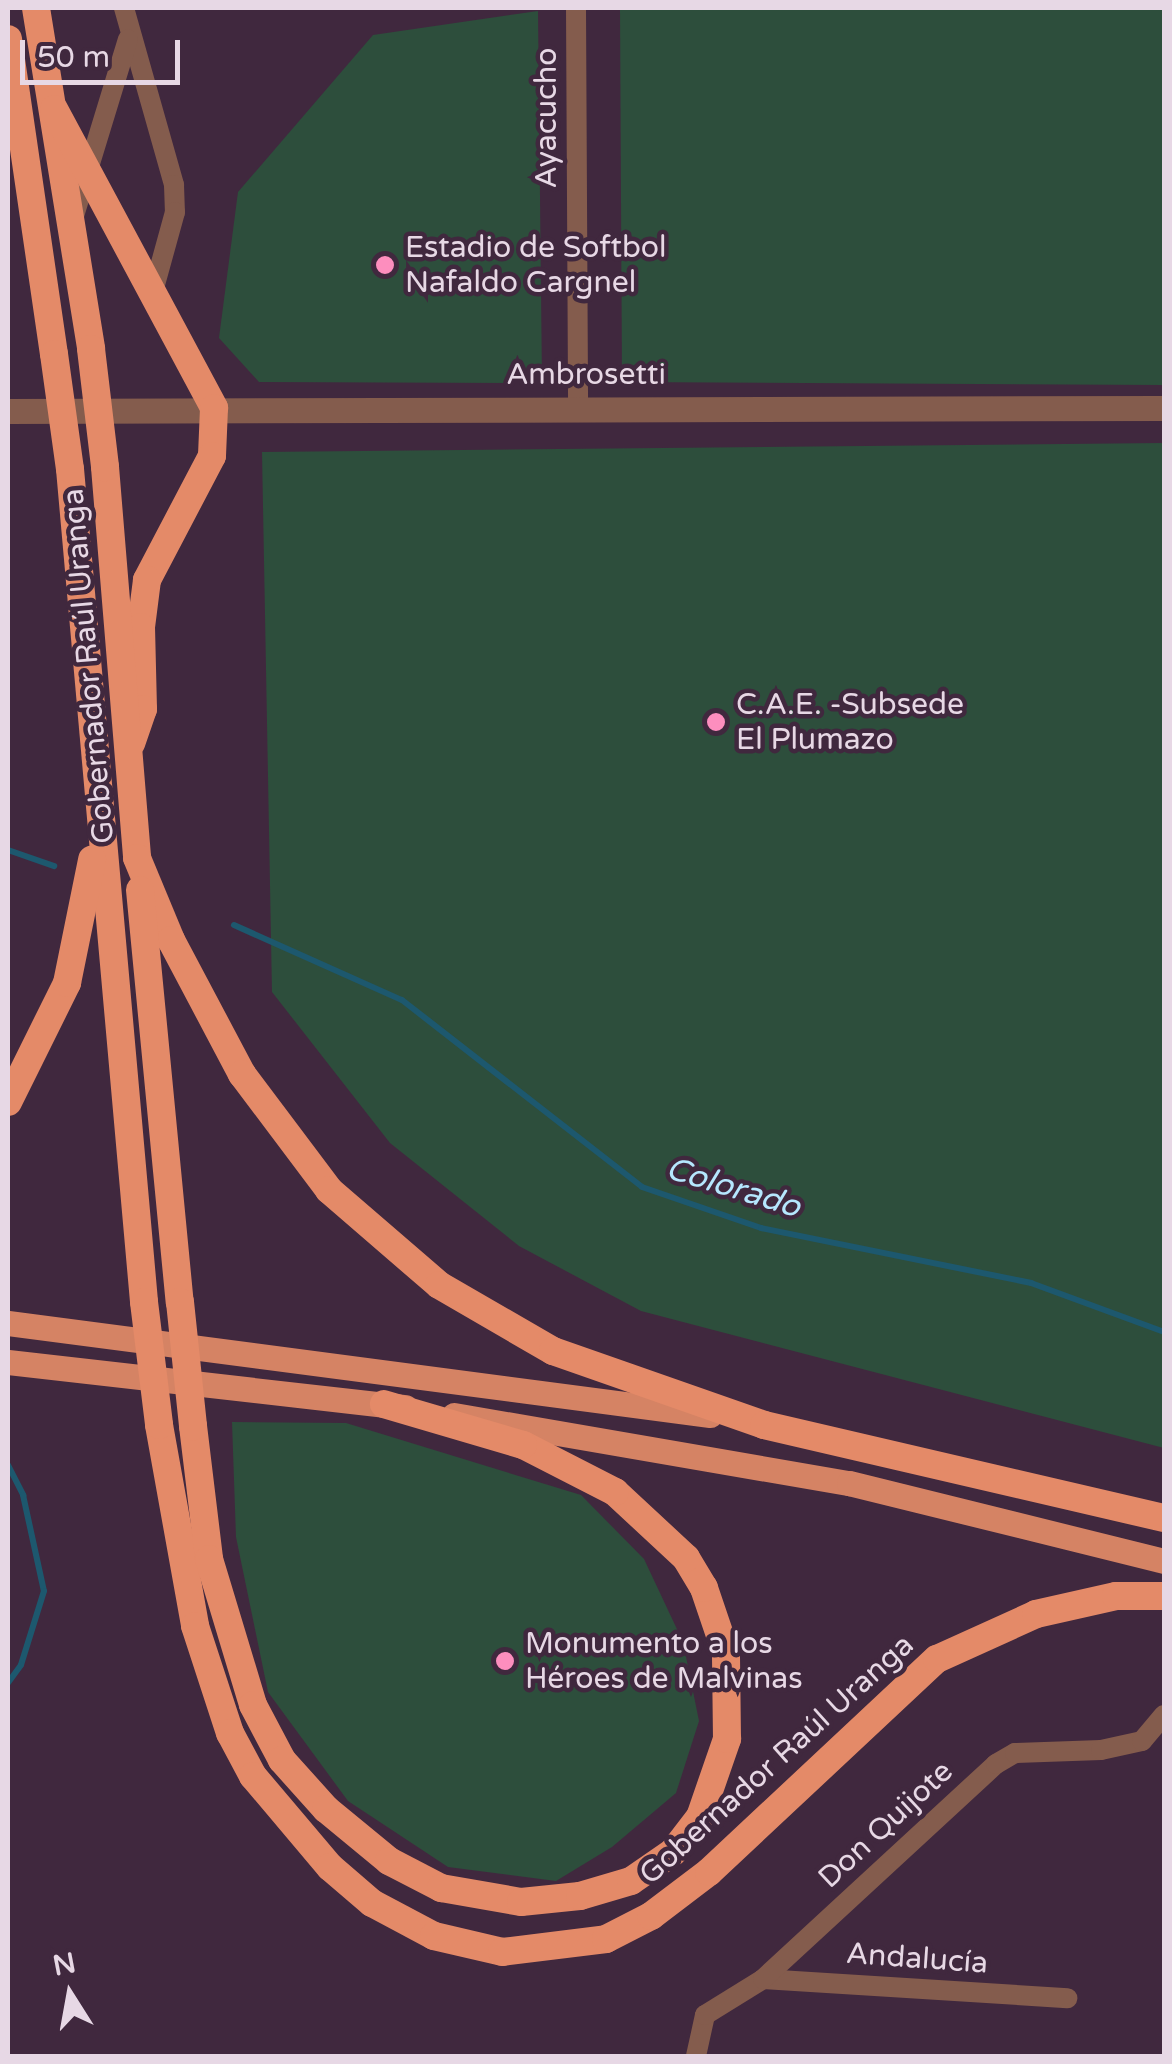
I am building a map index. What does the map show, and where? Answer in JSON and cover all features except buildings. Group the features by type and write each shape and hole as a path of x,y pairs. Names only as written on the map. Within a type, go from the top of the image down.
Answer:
{"highway":[{"name":"Gobernador Raúl Uranga","path":"36,8 91,349 105,467 137,858 171,940 242,1074 329,1190 376,1235 439,1284 552,1351 764,1424 1164,1518"},
{"name":"Gobernador Raúl Uranga","path":"8,39 70,468 98,814 159,1425 196,1626 230,1733 253,1776 330,1868 372,1903 434,1936 502,1952 606,1940 651,1916 709,1872 937,1658 1036,1614 1116,1596 1164,1596"},
{"path":"54,109 154,288 214,408 212,456 148,580 140,627 143,709 128,754"},
{"path":"8,162 25,180 39,234"},
{"path":"8,1102 67,983 98,814"},
{"path":"137,858 180,1302 210,1559 253,1705 282,1760 326,1809 389,1861 441,1888 521,1902 580,1896 631,1881 673,1852 700,1817 727,1739 726,1653 704,1588 686,1558 645,1516 602,1485 523,1446 384,1404"}],"main road":[{"name":"Gobernador Raúl Uranga","path":"8,1324 591,1395 764,1424"},
{"path":"8,1362 384,1404 849,1483 1164,1560"}],"street":[{"path":"124,8 128,39 174,185 175,212 154,288"},
{"name":"Ayacucho","path":"576,8 578,408"},
{"path":"72,219 128,39"},
{"name":"Ambrosetti","path":"8,410 1164,408"},
{"name":"Don Quijote","path":"696,2056 705,2015 763,1979 996,1764 1015,1754 1142,1741 1164,1715"},
{"name":"Andalucía","path":"763,1979 1068,1998"}],"green space":[{"path":"620,8 1164,8 1164,385 622,382"},
{"name":"Estadio de Softbol Nafaldo Cargnel","path":"538,11 542,383 259,382 219,338 238,192 373,35"},
{"name":"C.A.E. -Subsede El Plumazo","path":"1164,443 1164,1448 641,1311 519,1246 390,1143 272,992 262,452"},
{"path":"232,1422 346,1423 581,1495 644,1559 683,1642 699,1721 676,1793 612,1847 556,1881 448,1867 348,1801 268,1692 236,1537"}],"waterway":[{"name":"Colorado","path":"8,850 54,866"},
{"name":"Colorado","path":"234,925 402,1000 642,1187 761,1228 1031,1283 1164,1332"},
{"path":"8,1465 23,1495 44,1591 21,1665 8,1683"}],"place":[{"name":"Estadio de Softbol Nafaldo Cargnel","path":"385,265"},
{"name":"C.A.E. -Subsede El Plumazo","path":"716,722"},
{"name":"Monumento a los Héroes de Malvinas","path":"505,1661"}]}
